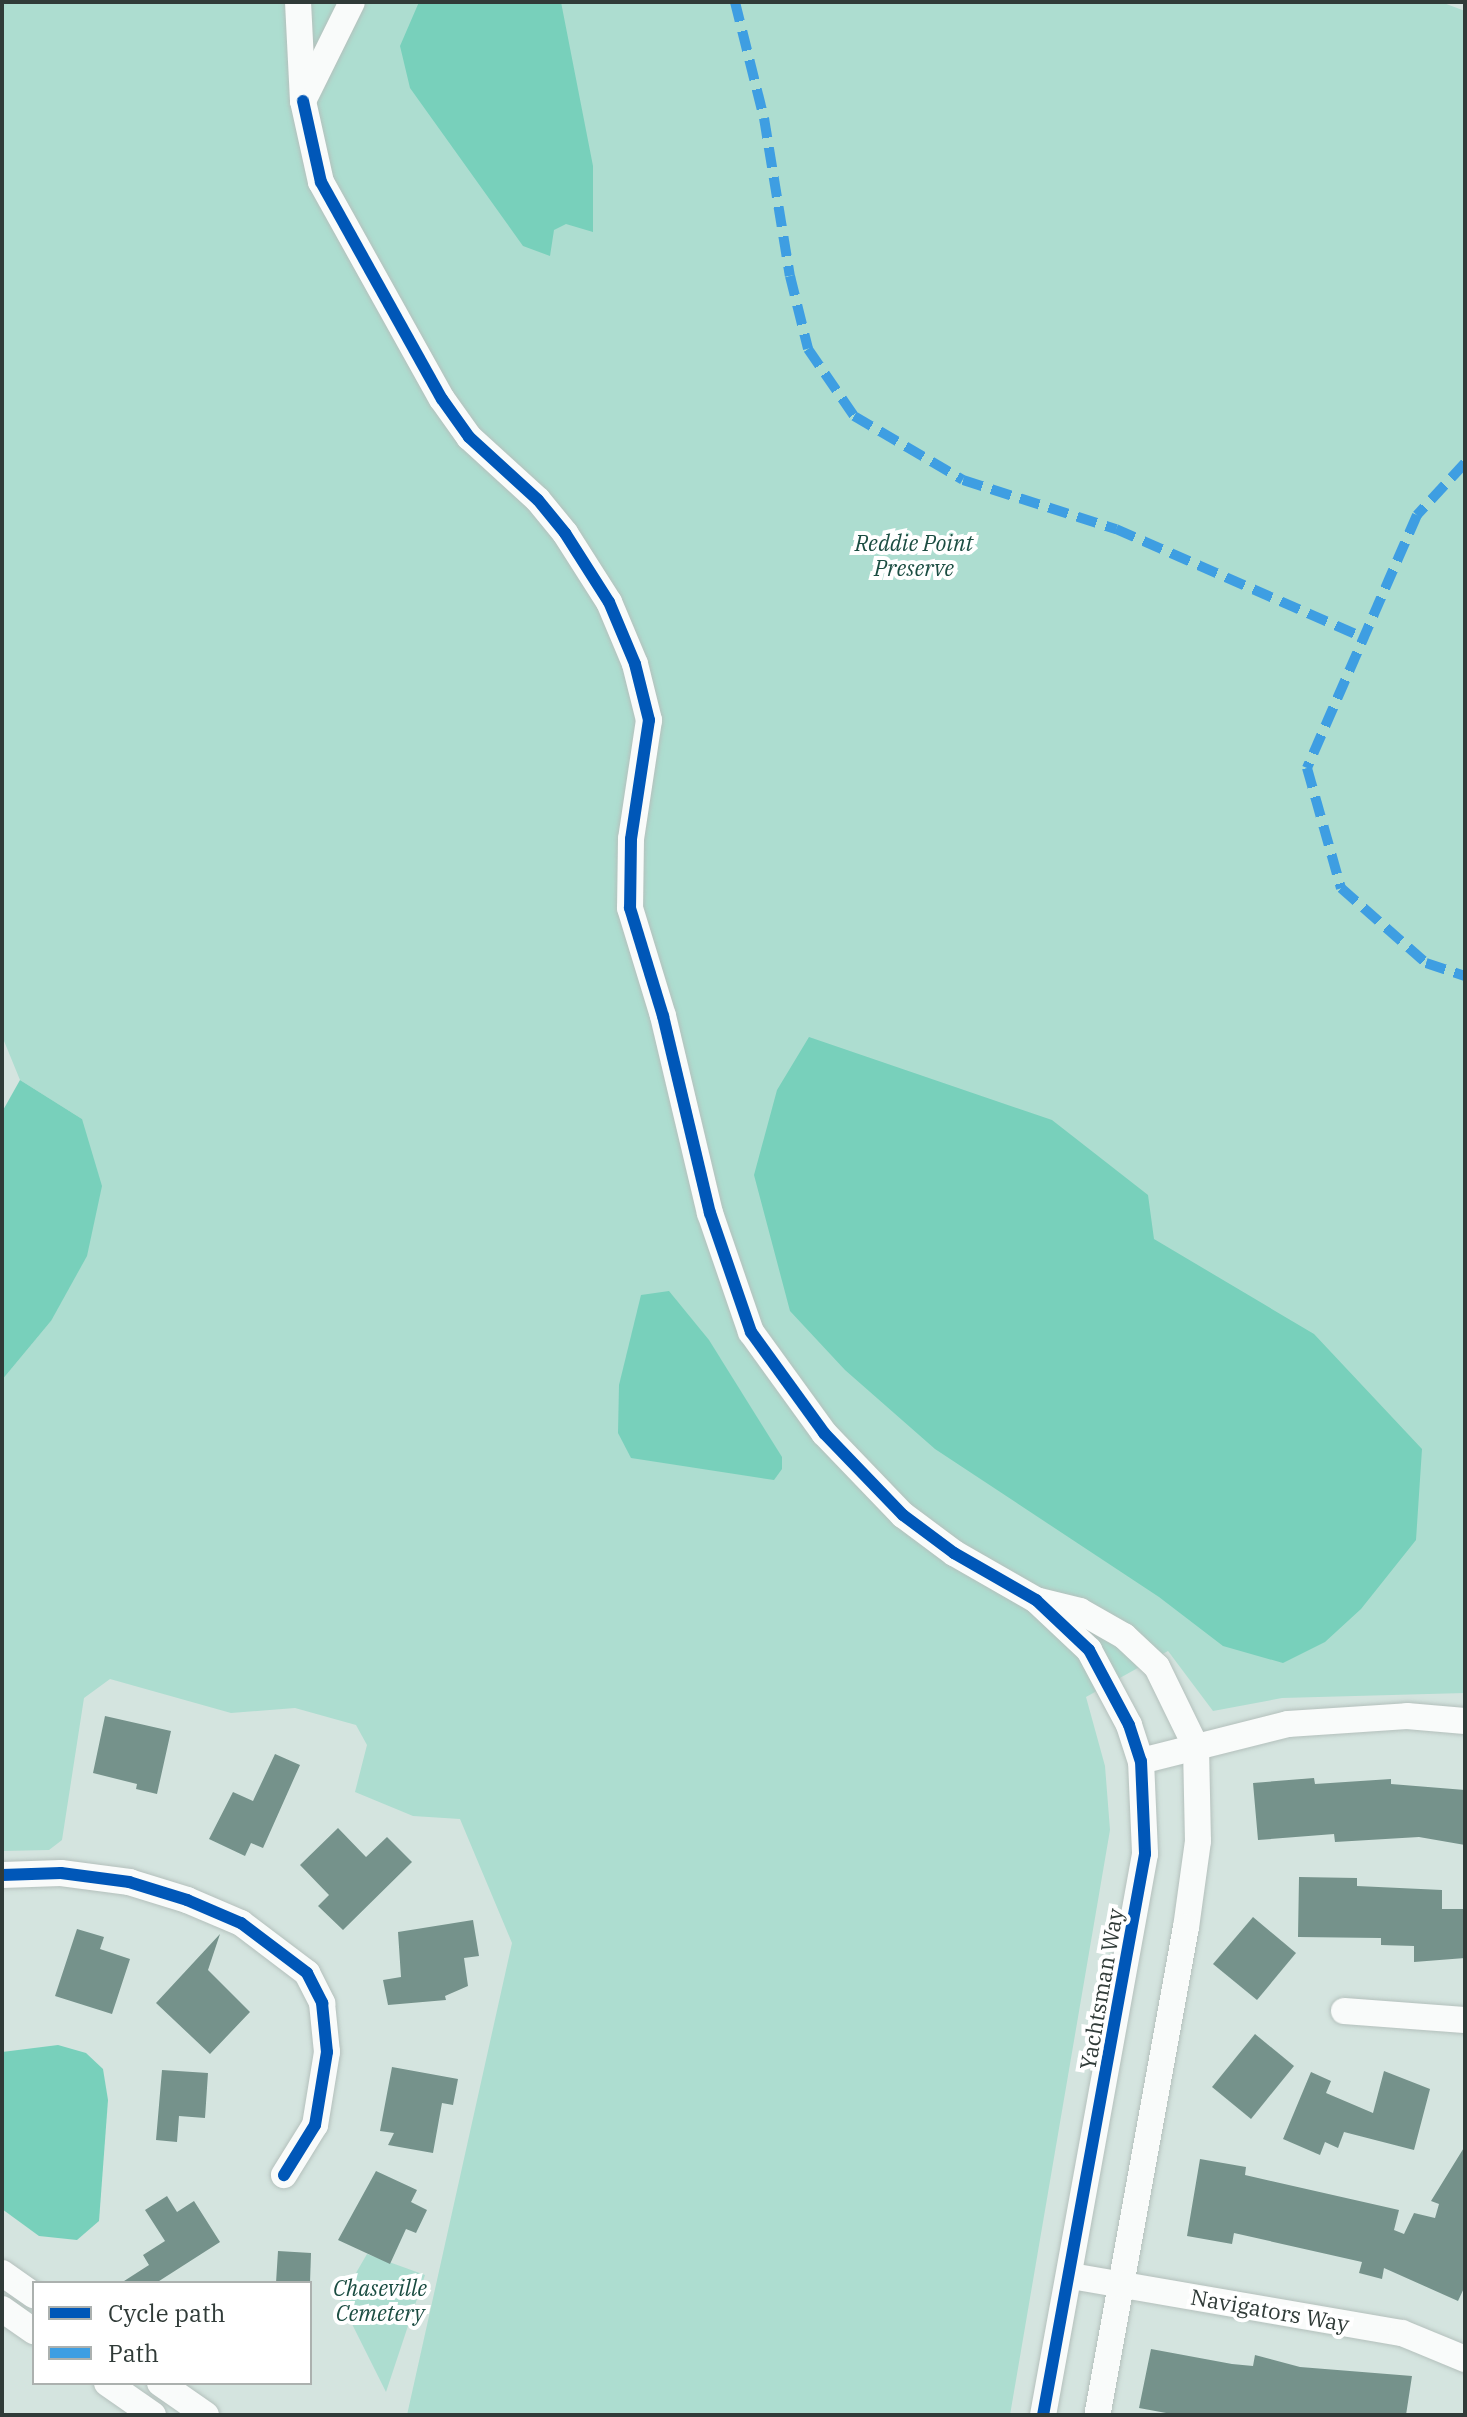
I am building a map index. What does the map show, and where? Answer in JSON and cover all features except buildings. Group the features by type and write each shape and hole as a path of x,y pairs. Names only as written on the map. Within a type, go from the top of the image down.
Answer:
{"street":[{"path":"298,2 303,101 321,182 442,399 469,437 538,500 565,533 609,602 635,664 649,720 631,839 630,908 663,1016 723,1258 751,1332 824,1433 903,1515 954,1553 1036,1600 1080,1611 1124,1636 1157,1667 1196,1747 1198,1841 1186,1927 1097,2415"},
{"path":"303,101 352,2"},
{"name":"Yachtsman Way","path":"1036,1600 1089,1650 1129,1725 1141,1761 1145,1854 1071,2276 1043,2415"},
{"path":"1141,1761 1288,1724 1345,1718 1465,1721"},
{"path":"2,1875 61,1873 129,1882 187,1900 241,1923 307,1973 322,2003 327,2052 315,2125 284,2175"},
{"path":"1344,2011 1465,2020"},
{"path":"2,2273 32,2294"},
{"name":"Navigators Way","path":"1071,2276 1402,2333 1465,2359"},
{"path":"2,2309 32,2330"},
{"path":"110,2385 153,2415"},
{"path":"163,2385 206,2415"}],"green space":[{"name":"Reddie Point Preserve","path":"2,2 1441,2 1465,11 1465,1693 1282,1698 1213,1711 1168,1651 1086,1697 1105,1766 1110,1830 1010,2415 407,2415 512,1943 460,1819 413,1816 355,1792 367,1745 356,1725 295,1708 231,1713 110,1679 84,1698 62,1840 49,1850 2,1851 2,1380 51,1321 82,1119 20,1080 2,1036"},
{"name":"Chaseville Cemetery","path":"367,2254 425,2275 386,2392 337,2294 349,2285"}],"shaded area":[{"path":"419,2 561,2 593,166 593,232 566,224 554,230 550,256 523,246 410,88 400,46"},
{"path":"809,1037 1052,1120 1148,1195 1154,1239 1314,1334 1422,1449 1416,1540 1361,1609 1325,1642 1283,1663 1223,1646 1159,1597 935,1449 845,1370 790,1311 754,1175 777,1090"},
{"path":"20,1080 82,1119 102,1186 87,1256 51,1321 2,1380 2,1112"},
{"path":"669,1291 709,1340 782,1457 782,1469 774,1480 631,1458 618,1433 619,1385 641,1295"},
{"path":"58,2045 86,2053 103,2069 108,2100 99,2221 77,2240 39,2236 2,2209 2,2052"}],"marked path":[{"path":"735,2 764,118 790,276 808,349 854,416 963,480 1116,529 1364,638"},
{"path":"1465,463 1417,515 1307,768 1341,888 1426,963 1465,976"}],"cycle path":[{"path":"303,101 321,182 442,399 469,437 538,500 565,533 609,602 635,664 649,720 631,839 630,908 663,1016 710,1213 751,1332 824,1433 903,1515 954,1553 1036,1600 1089,1650 1129,1725 1141,1761 1145,1854 1043,2415"},
{"path":"2,1875 61,1873 129,1882 187,1900 241,1923 307,1973 322,2003 327,2052 315,2125 284,2175"}]}
